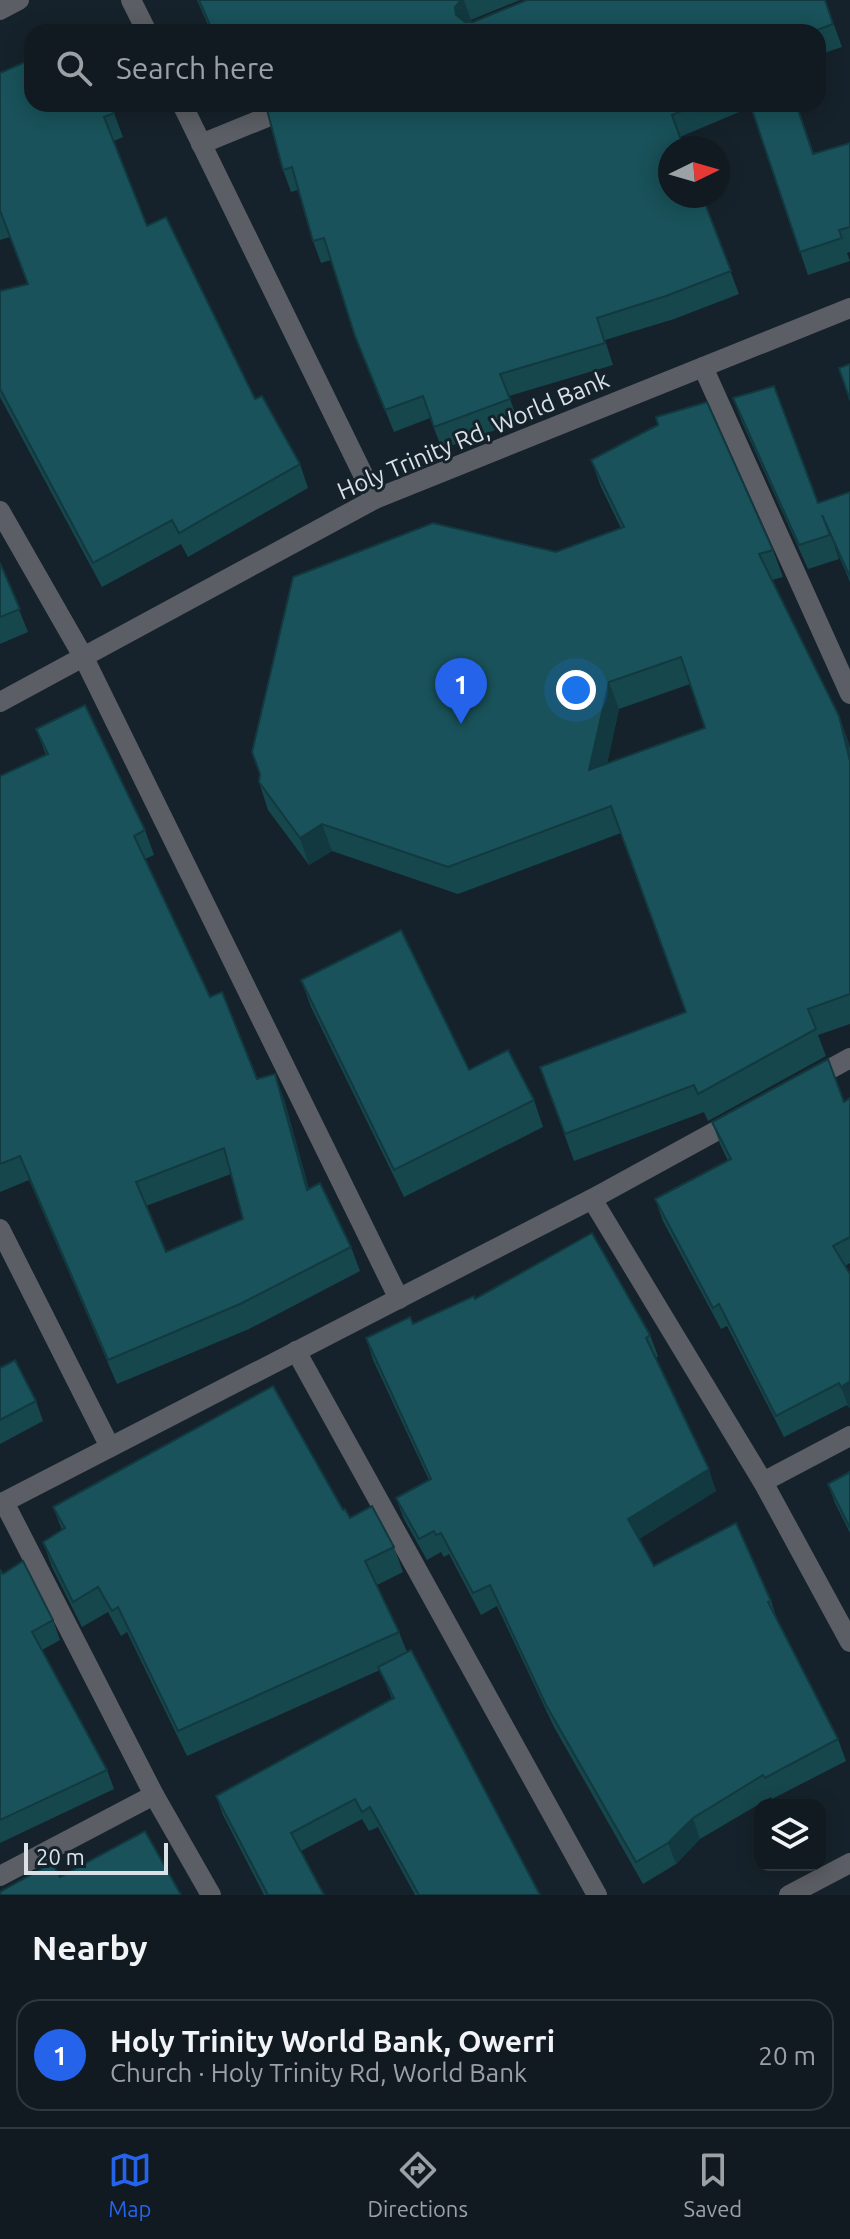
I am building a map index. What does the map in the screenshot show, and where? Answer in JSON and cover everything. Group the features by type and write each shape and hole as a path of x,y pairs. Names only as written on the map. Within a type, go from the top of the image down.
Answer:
{"street":[{"path":"0,10 19,0"},
{"path":"131,0 143,24"},
{"path":"186,112 375,499"},
{"path":"201,144 279,112"},
{"name":"Holy Trinity Rd, World Bank","path":"0,702 375,499 850,308"},
{"path":"703,367 850,694"},
{"path":"0,511 84,658 399,1299"},
{"path":"796,1088 850,1058"},
{"path":"211,1895 154,1795 2,1503 592,1199 755,1110"},
{"path":"592,1199 763,1482 850,1642"},
{"path":"0,1229 110,1447"},
{"path":"296,1351 597,1895"},
{"path":"763,1482 850,1436"},
{"path":"0,1876 154,1795"},
{"path":"789,1895 850,1863"}],"building":[{"path":"199,0 461,0 455,7 456,15 465,22 473,22 527,0 825,0 833,24 826,27 826,24 210,24"},
{"path":"24,62 24,112 114,112 104,117 147,226 166,217 255,399 262,396 300,464 179,533 172,520 93,563 0,389 0,291 28,284 0,214 0,73"},
{"path":"268,112 679,112 672,115 680,136 658,136 658,208 707,208 731,271 597,318 605,343 500,374 510,399 434,427 423,396 385,410 355,336 324,238 313,241 292,167 283,170"},
{"path":"753,112 799,112 813,154 850,143 850,227 839,230 842,238 800,252"},
{"path":"850,364 850,400 839,368"},
{"path":"774,386 818,503 850,492 850,577 822,515 830,535 799,545 733,398"},
{"path":"707,402 773,550 759,554 839,716 850,761 850,994 808,1009 816,1029 698,1094 694,1085 565,1134 540,1067 686,1012 611,806 448,867 322,824 300,838 259,782 260,774 252,752 293,577 433,523 556,552 624,527 591,460 658,425 656,417","holes":["681,657 705,728 589,770 609,682"]},
{"path":"0,563 20,609 0,617"},
{"path":"85,705 145,830 134,836 210,997 222,992 257,1079 275,1074 307,1190 320,1183 351,1247 240,1304 108,1360 20,1156 0,1164 0,776 48,754 36,729","holes":["224,1148 243,1219 166,1252 136,1182"]},
{"path":"401,930 469,1070 508,1050 534,1100 394,1170 301,980"},
{"path":"828,1059 844,1102 850,1098 850,1237 833,1246 850,1274 850,1381 841,1387 839,1383 776,1416 719,1304 713,1308 655,1199 731,1159 712,1122"},
{"path":"592,1233 650,1335 646,1338 709,1469 628,1519 654,1566 736,1523 771,1601 768,1602 838,1739 765,1778 763,1775 693,1818 668,1843 636,1862 546,1705 490,1585 473,1593 441,1533 436,1535 434,1531 419,1539 396,1498 431,1479 366,1338 410,1317 413,1324 474,1296 475,1299"},
{"path":"15,1360 36,1401 0,1420 0,1368"},
{"path":"273,1386 343,1510 350,1518 372,1506 394,1547 365,1561 399,1632 178,1731 118,1607 112,1611 98,1587 73,1602 43,1542 65,1528 53,1507"},
{"path":"850,1472 850,1528 828,1484"},
{"path":"23,1561 53,1620 32,1632 107,1770 0,1820 0,1570 3,1574"},
{"path":"411,1650 540,1895 419,1895 370,1807 362,1812 355,1799 291,1833 324,1895 268,1895 216,1796 394,1698 378,1667"},
{"path":"145,1831 181,1895 0,1895 0,1892 52,1863 60,1877"}],"place":[{"name":"Holy Trinity World Bank, Owerri","path":"461,724"}]}
